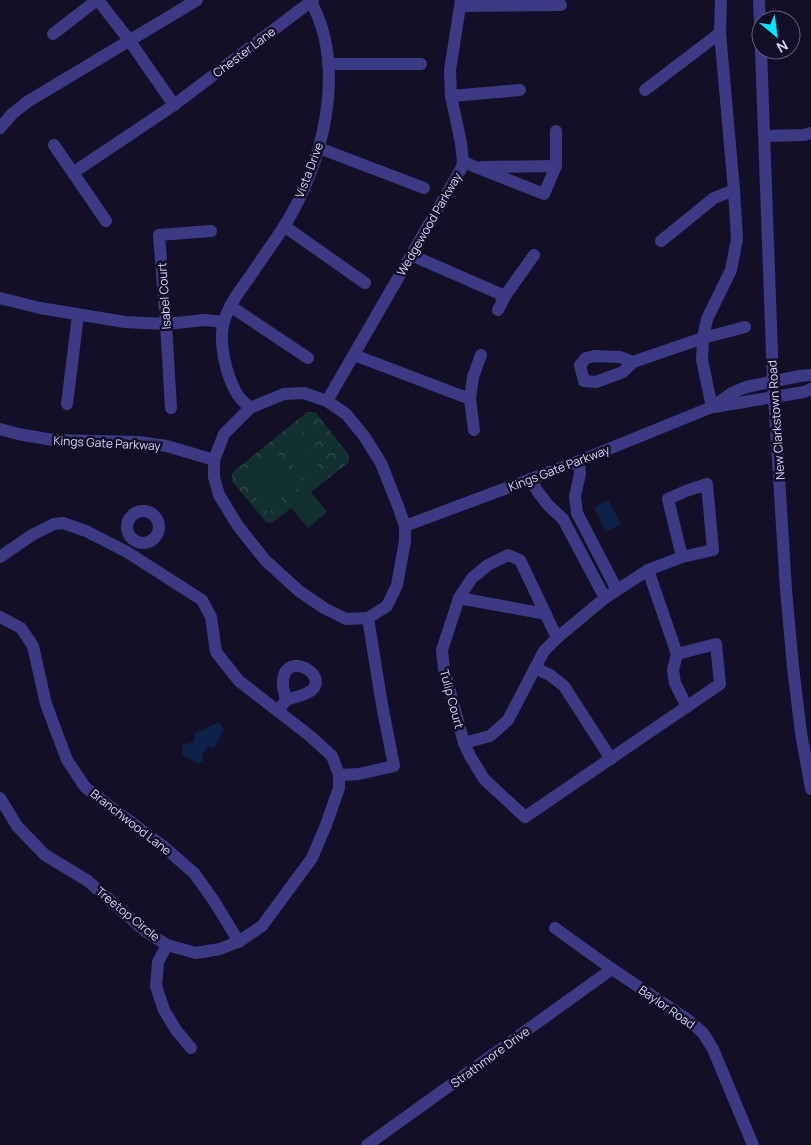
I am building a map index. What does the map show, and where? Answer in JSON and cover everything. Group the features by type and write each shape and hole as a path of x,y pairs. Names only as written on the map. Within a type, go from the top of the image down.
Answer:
{"street":[{"path":"52,34 97,0 174,105"},
{"path":"0,128 12,114 28,102 197,0"},
{"name":"Vista Drive","path":"250,408 238,394 229,376 222,348 224,322 230,306 238,293 284,226 305,186 319,148 328,104 328,64 326,41 321,22 311,0"},
{"name":"Chester Lane","path":"74,172 174,105 311,0"},
{"path":"712,407 702,360 703,338 707,319 731,270 737,240 720,33 722,0"},
{"path":"460,3 561,5"},
{"name":"Wedgewood Parkway","path":"327,401 461,169 463,162 461,143 451,96 450,70 460,3"},
{"path":"645,90 720,33"},
{"name":"New Clarkstown Road","path":"761,60 773,381 786,590 801,733 811,788"},
{"path":"328,64 421,64"},
{"path":"451,96 520,90"},
{"path":"463,162 544,194 556,166 556,131"},
{"path":"765,136 804,135 811,133"},
{"path":"54,145 106,221"},
{"path":"319,148 424,188"},
{"path":"477,167 556,166"},
{"path":"661,241 714,198 734,190"},
{"path":"284,226 365,283"},
{"name":"Isabel Court","path":"171,408 159,235 211,231"},
{"path":"411,255 505,296"},
{"path":"498,310 505,296 534,255"},
{"path":"0,298 40,308 125,322 166,324 205,320 224,322"},
{"path":"230,306 308,358"},
{"path":"67,404 78,315"},
{"path":"633,362 703,338 744,327"},
{"path":"354,355 470,399"},
{"path":"474,430 470,399 473,377 481,355"},
{"name":"Kings Gate Parkway","path":"405,526 579,461 712,407 732,393 746,387 811,375"},
{"name":"Kings Gate Parkway","path":"712,407 804,392 811,389"},
{"path":"304,393 327,401 346,414 364,436 380,463 405,526 405,541 397,585 387,606 368,618 346,619 324,608 299,591 266,560 238,526 219,495 214,477 214,460 224,434 250,408 284,394 304,393"},
{"name":"Kings Gate Parkway","path":"0,429 53,440 139,442 167,446 214,460"},
{"path":"579,461 580,474 575,496 577,513 617,590"},
{"path":"530,479 548,505 563,519 605,598"},
{"path":"464,743 490,736 508,720 544,651 605,598 648,570 713,550 707,484 668,500 682,558"},
{"path":"0,557 32,535 54,524 63,523 86,531 131,554 202,600 211,617 216,652 239,681 310,736 332,756 339,775 359,774 394,766 368,618"},
{"path":"131,554 136,542"},
{"name":"Tulip Court","path":"557,638 520,560 508,555 488,565 472,578 459,598 442,650 444,669 464,743 484,779 525,817 611,759"},
{"path":"648,570 677,654 672,670 675,683 687,707"},
{"path":"459,598 546,614"},
{"name":"Branchwood Lane","path":"0,617 20,628 33,646 46,704 68,760 85,787 163,846 194,873 239,942"},
{"path":"535,668 550,675 564,686 611,759 720,684 716,644 677,654"},
{"path":"278,712 286,700"},
{"name":"Treetop Circle","path":"0,798 17,826 45,855 88,881 144,930 167,945 196,953 220,949 239,942 262,926 312,858 339,788 339,775"},
{"name":"Baylor Road","path":"555,928 612,969 687,1018 703,1032 713,1049 753,1145"},
{"path":"167,945 158,962 156,986 164,1010 176,1030 191,1048"},
{"name":"Strathmore Drive","path":"367,1145 612,969"}],"green space":[{"path":"307,412 315,412 349,455 349,462 272,523 266,522 232,481 232,473"},
{"path":"306,418 321,437 313,444 298,426"},
{"path":"295,437 321,470 306,482 280,449"},
{"path":"276,453 302,485 287,497 260,465"},
{"path":"256,468 283,501 268,513 241,480"},
{"path":"311,492 327,512 308,528 291,508"}],"water":[{"path":"608,500 621,524 606,532 594,508"},
{"path":"219,722 224,729 214,748 208,747 202,754 203,761 198,764 182,754 182,745 194,742 194,734"}]}
